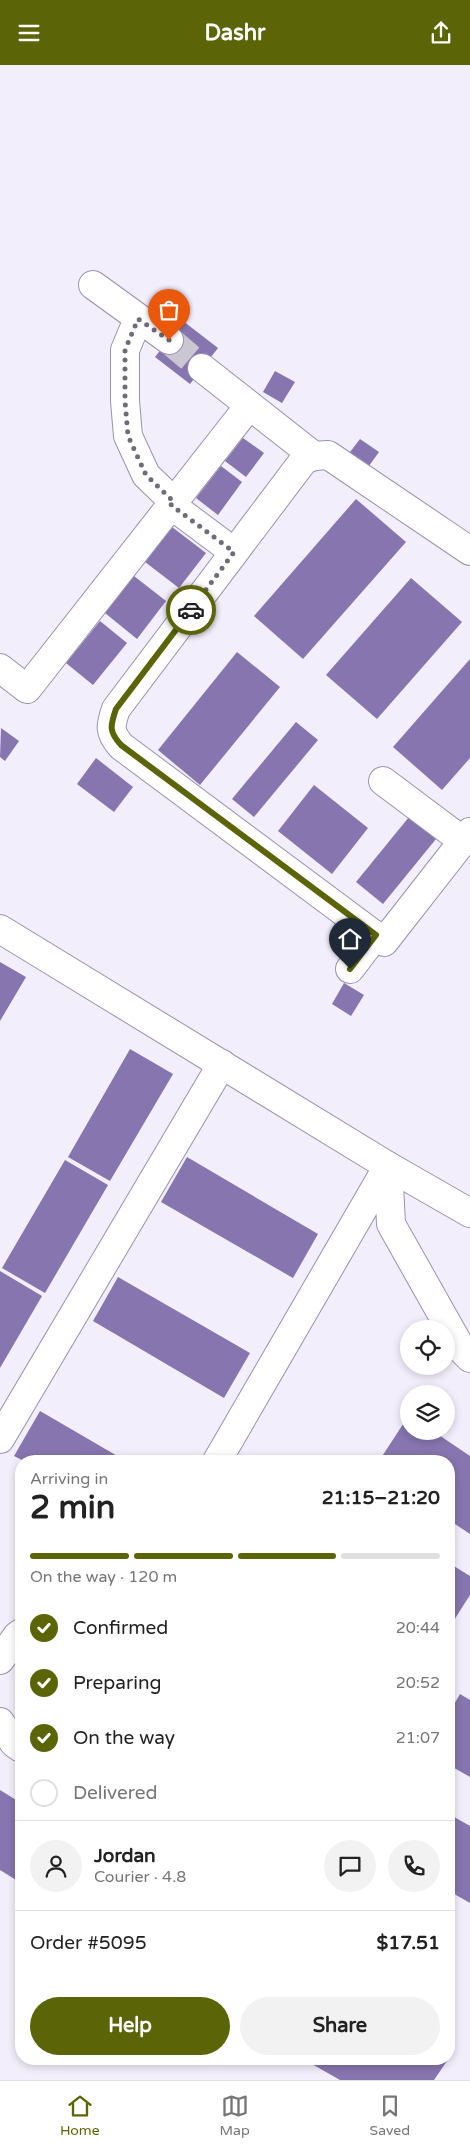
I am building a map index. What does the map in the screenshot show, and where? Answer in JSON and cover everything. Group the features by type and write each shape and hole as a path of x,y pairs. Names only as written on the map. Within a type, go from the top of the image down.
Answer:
{"lane":[{"path":"93,285 169,340"},
{"path":"138,319 125,350 125,401 128,436 146,475 172,504 234,552"},
{"path":"202,368 314,456"},
{"path":"0,668 27,689 249,405"},
{"path":"383,781 466,837 384,942 121,745 112,735 112,721 116,709 304,460 314,456 328,455 470,551"},
{"path":"0,929 470,1213"},
{"path":"350,969 376,935"},
{"path":"2,1432 222,1064"},
{"path":"388,1165 391,1224 462,1350 470,1358"},
{"path":"220,1455 388,1165"},
{"path":"0,1657 15,1640"},
{"path":"0,1722 15,1744"}],"building":[{"path":"183,321 218,348 190,384 155,357"},
{"path":"275,371 295,382 282,403 263,392"},
{"path":"243,438 264,453 246,477 225,461"},
{"path":"360,439 379,452 366,470 347,456"},
{"path":"221,466 242,482 218,515 196,498"},
{"path":"356,499 406,542 303,659 254,616"},
{"path":"172,527 206,553 179,588 145,562"},
{"path":"134,576 166,601 137,639 105,613"},
{"path":"411,578 462,622 377,719 326,675"},
{"path":"100,621 127,643 93,685 66,663"},
{"path":"237,652 280,687 200,785 158,750"},
{"path":"470,659 470,758 442,790 393,747"},
{"path":"296,722 318,740 254,817 232,799"},
{"path":"1,728 19,741 5,761 0,757"},
{"path":"96,758 133,787 114,812 77,784"},
{"path":"314,785 368,828 332,874 278,831"},
{"path":"409,817 436,839 383,904 356,882"},
{"path":"0,962 26,977 0,1021"},
{"path":"344,983 364,995 351,1016 332,1004"},
{"path":"130,1049 173,1074 110,1181 68,1157"},
{"path":"187,1157 318,1234 293,1278 161,1202"},
{"path":"65,1160 108,1185 45,1293 2,1268"},
{"path":"0,1271 42,1296 0,1368"},
{"path":"118,1277 250,1353 224,1398 93,1321"},
{"path":"40,1411 116,1455 15,1455"},
{"path":"400,1429 400,1440 446,1440 470,1456 470,1534 455,1524 455,1455 383,1455"},
{"path":"455,1567 470,1576 470,1595 455,1619"},
{"path":"460,1694 470,1700 470,1777 455,1768 455,1703"},
{"path":"0,1790 15,1799 15,1879 0,1870"},
{"path":"455,1817 470,1826 470,1903 455,1894"},
{"path":"314,2065 444,2065 434,2080 340,2080"}],"tunnel":[{"path":"169,340 202,368"}],"way so far":[{"path":"169,340 138,319 130,334 125,350 125,401 128,436 146,475 174,502 171,505 234,552 191,610"}],"route":[{"path":"191,610 116,709 112,721 112,735 121,745 376,935 350,969"}]}
